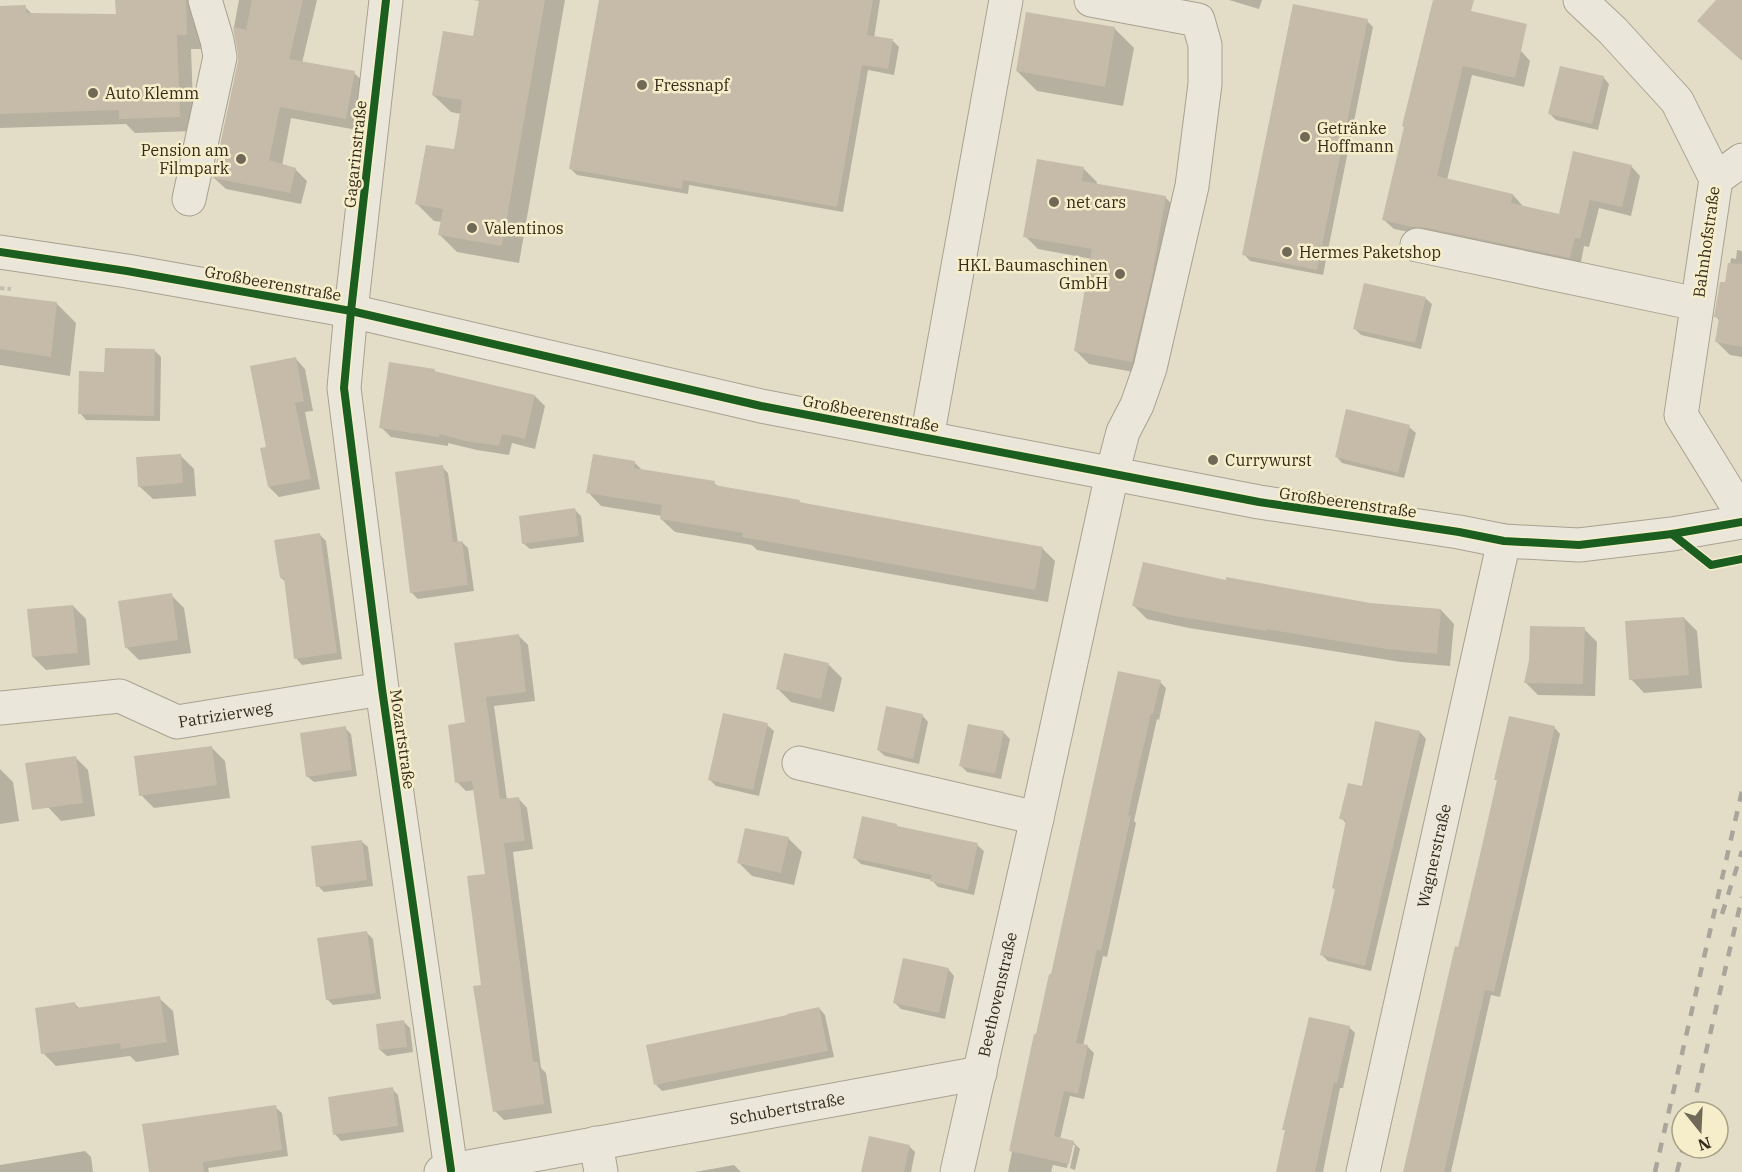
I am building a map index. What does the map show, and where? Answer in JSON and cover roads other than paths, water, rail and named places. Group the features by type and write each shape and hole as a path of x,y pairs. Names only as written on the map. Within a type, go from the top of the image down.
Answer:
{"street":[{"path":"189,199 220,57 205,0"},
{"name":"Gagarinstraße","path":"351,312 386,0"},
{"name":"Großbeerenstraße","path":"927,438 1006,0"},
{"name":"Beethovenstraße","path":"957,1172 1112,474 1123,432 1137,405 1150,368 1192,186 1205,84 1205,45 1198,20 1091,0"},
{"name":"Bahnhofstraße","path":"1580,0 1613,31 1677,101 1716,179 1681,415 1742,514"},
{"path":"1716,179 1742,159"},
{"path":"1417,245 1697,304"},
{"name":"Großbeerenstraße","path":"0,252 116,269 351,312 762,406 1112,474 1259,502 1504,540 1579,545 1672,534 1742,522"},
{"name":"Mozartstraße","path":"351,312 344,388 446,1171"},
{"name":"Wagnerstraße","path":"1363,1172 1504,540"},
{"name":"Patrizierweg","path":"0,708 120,696 177,722 382,689"},
{"path":"799,763 1037,818"},
{"name":"Schubertstraße","path":"446,1171 599,1157 980,1073"}],"railway":[{"path":"1655,1172 1742,791"},
{"path":"1722,914 1742,851"},
{"path":"1695,1100 1742,897"},
{"path":"1677,1172 1680,1160"}],"place":[{"name":"Fressnapf","path":"642,85"},
{"name":"Auto Klemm","path":"93,93"},
{"name":"Getränke Hoffmann","path":"1305,137"},
{"name":"Pension am Filmpark","path":"241,159"},
{"name":"net cars","path":"1054,202"},
{"name":"Valentinos","path":"472,228"},
{"name":"Hermes Paketshop","path":"1287,252"},
{"name":"HKL Baumaschinen GmbH","path":"1120,274"},
{"name":"Currywurst","path":"1213,460"}]}
